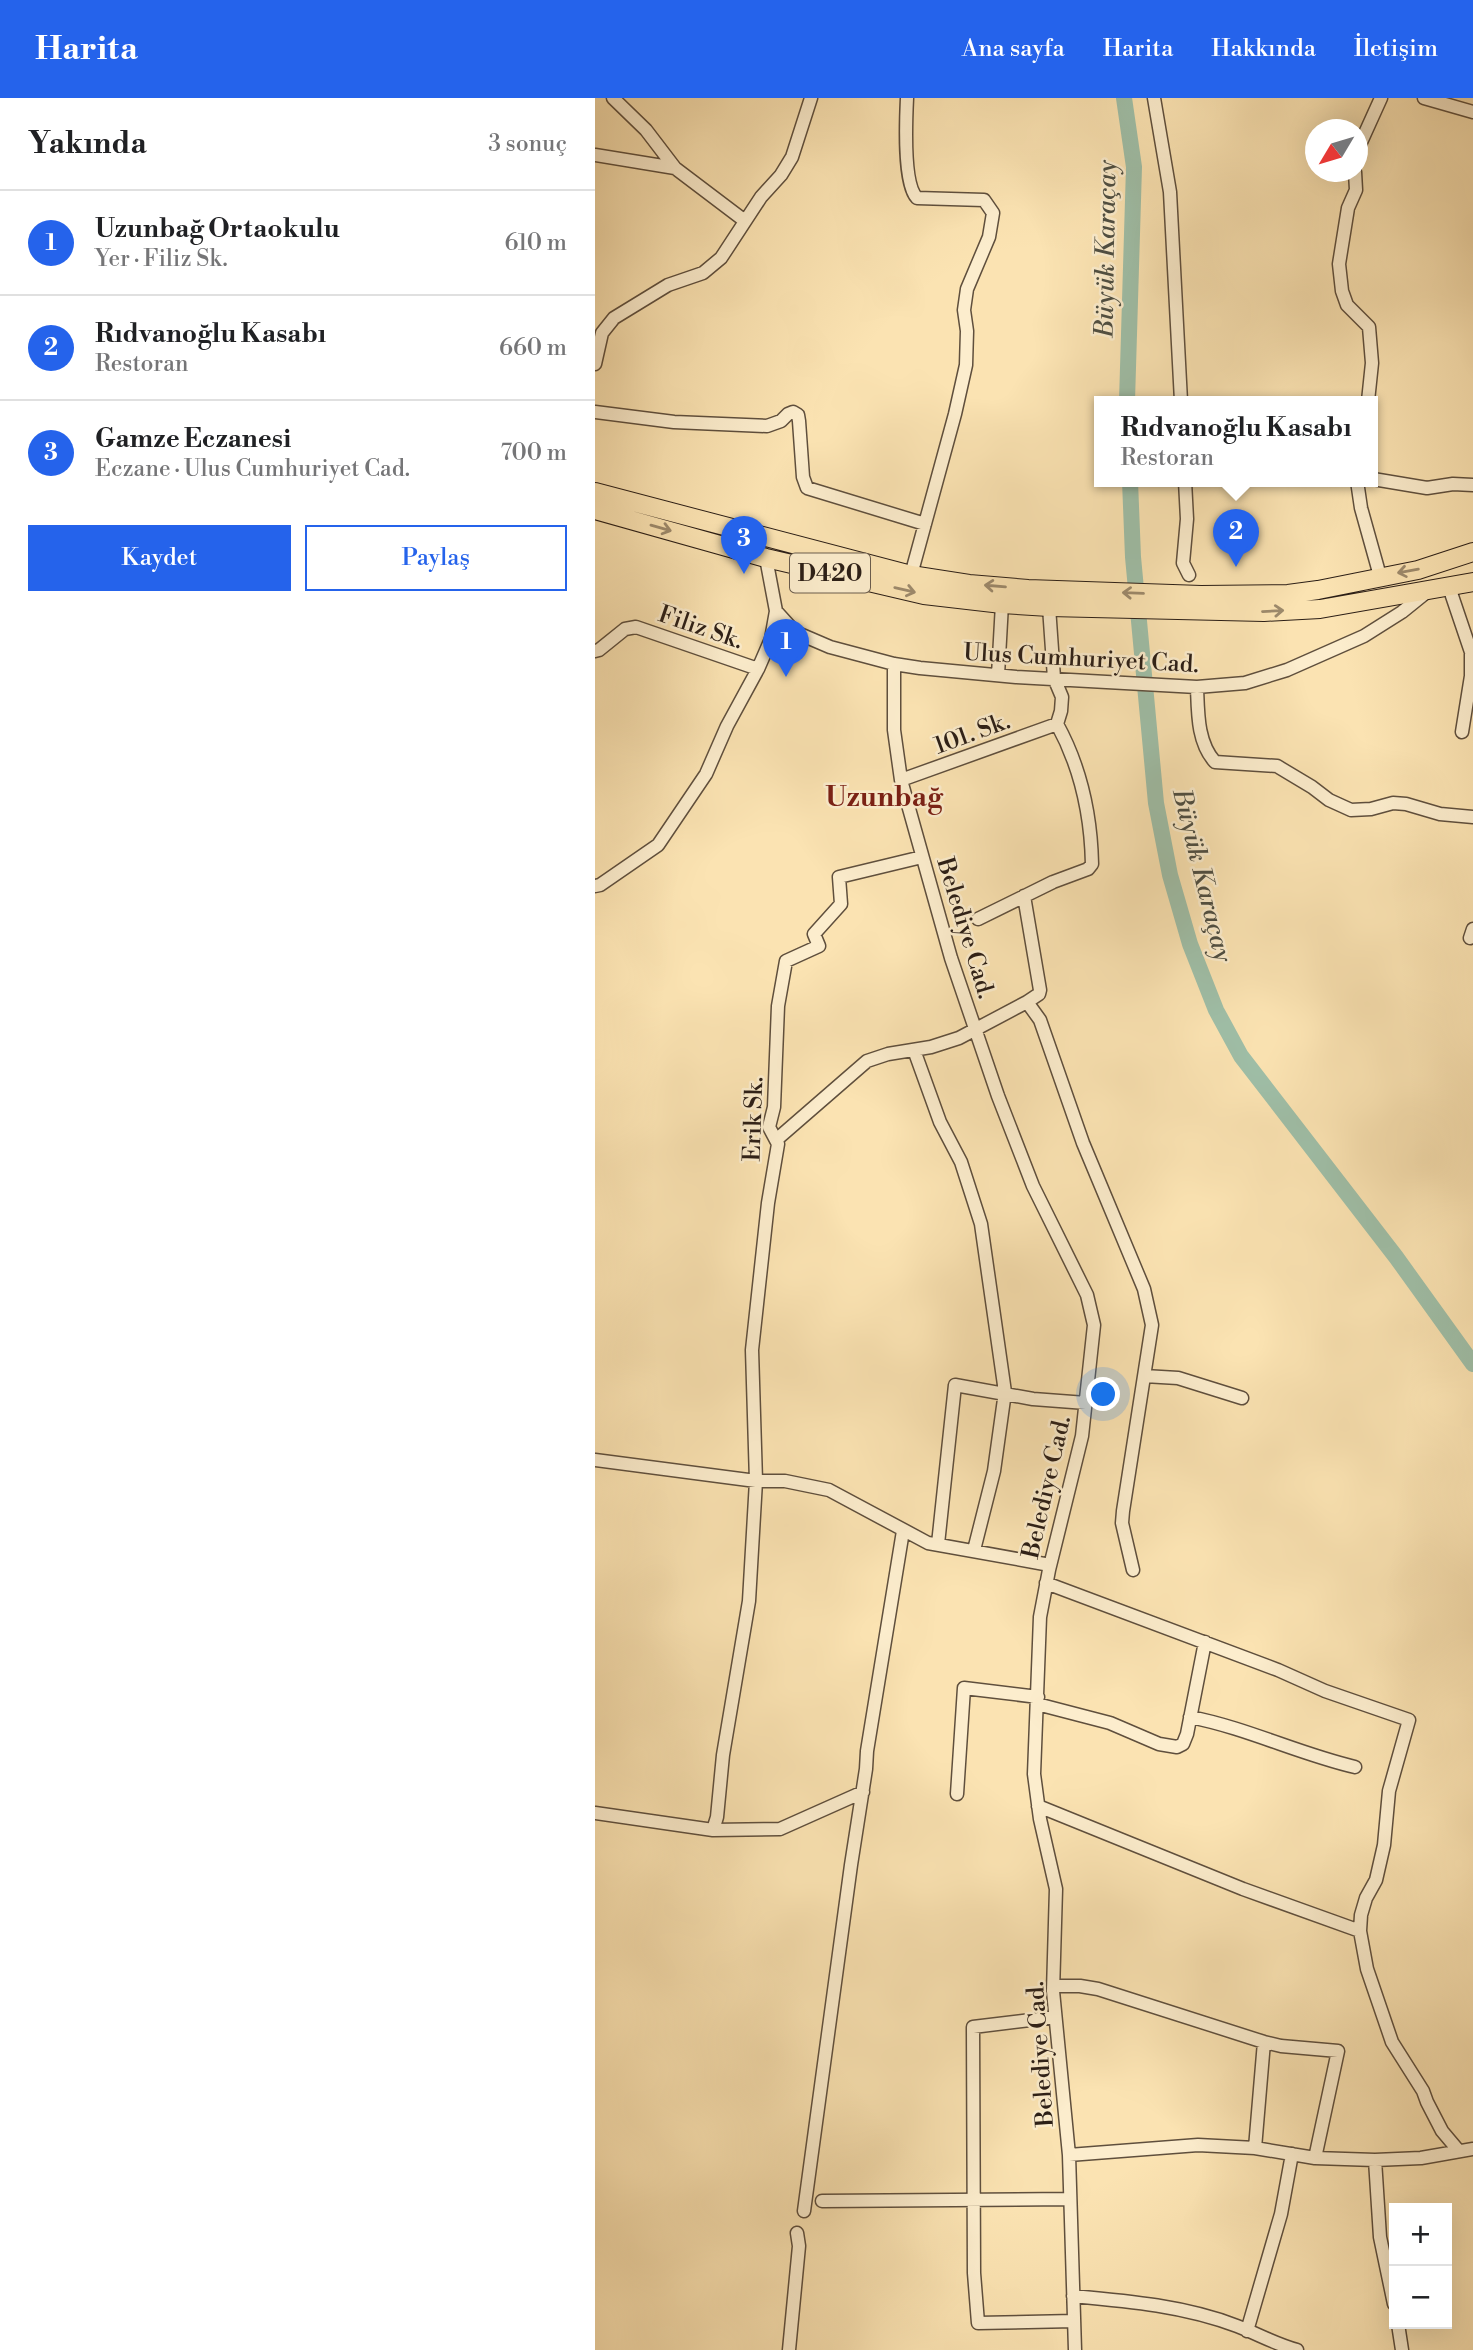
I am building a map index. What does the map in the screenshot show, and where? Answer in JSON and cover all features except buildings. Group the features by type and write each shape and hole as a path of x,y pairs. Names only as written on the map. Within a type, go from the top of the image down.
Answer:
{"highway":[{"path":"595,492 911,575 969,584 1203,603"},
{"name":"D420","path":"595,510 766,558 924,595 1049,607 1203,603 1288,594 1418,570 1473,552"},
{"name":"D420","path":"1203,603 1264,612 1320,609 1473,582"}],"street":[{"path":"613,98 646,130 675,168 745,222"},
{"path":"595,364 602,333 614,318 668,285 703,274 721,258 761,197 781,175 792,157 811,98"},
{"path":"907,98 911,192 917,198 985,201 993,213 989,237 967,289 964,310 968,345 965,365 955,414 911,575"},
{"path":"1154,98 1166,158 1175,245 1181,396"},
{"path":"1368,127 1381,98"},
{"path":"1424,98 1473,111"},
{"path":"595,155 675,168"},
{"path":"1356,182 1356,190 1348,208 1339,264 1342,291 1347,305 1369,327 1372,363 1369,396"},
{"path":"595,412 674,422 767,426 781,421 793,412 798,415 803,477 807,488 925,524"},
{"path":"1378,480 1427,488 1453,484 1473,485"},
{"path":"1185,487 1187,519 1183,563 1189,575"},
{"path":"1358,487 1380,576"},
{"path":"595,886 600,886 658,845 706,774 771,639 776,611 766,558"},
{"path":"1449,587 1471,652 1471,676 1462,732"},
{"name":"Ulus Cumhuriyet Cad.","path":"776,611 795,632 830,647 894,664 998,675 1196,687 1245,683 1287,670 1364,636 1402,612 1428,591"},
{"path":"998,675 1002,604"},
{"path":"978,919 1088,869 1092,864 1081,788 1070,748 1057,724 1062,697 1049,607"},
{"name":"Filiz Sk.","path":"595,651 625,629 636,627 758,669"},
{"name":"Belediye Cad.","path":"894,664 894,730 901,780 951,958 998,1096 1034,1186 1087,1296 1094,1325 1079,1449 1040,1617 1034,1774 1056,1889 1053,1986 1069,2155 1075,2350"},
{"path":"1196,687 1199,723 1204,743 1215,762 1277,766 1329,800 1350,810 1371,809 1393,803 1440,814 1473,817"},
{"name":"101. Sk.","path":"901,780 1057,724"},
{"name":"Erik Sk.","path":"713,1830 749,1601 757,1481 752,1350 768,1202 778,1144 769,1127 774,1107 778,1006 786,961 819,946 814,934 841,904 839,877 922,857"},
{"path":"776,1140 867,1061 888,1054 931,1047 975,1029 1039,994 1024,896"},
{"path":"1027,1002 1040,1020 1083,1143 1144,1289 1152,1325 1122,1522 1133,1570"},
{"path":"914,1050 940,1122 961,1162 981,1224 1005,1392 994,1471 974,1550"},
{"path":"1144,1376 1178,1378 1242,1398"},
{"path":"938,1544 955,1385 1033,1399 1086,1403"},
{"path":"595,1460 757,1481 785,1480 828,1490 928,1543 1050,1565"},
{"path":"804,2211 867,1751 903,1531"},
{"path":"1046,1583 1278,1670 1325,1691 1409,1720 1389,1791 1384,1845 1376,1880 1366,1898 1360,1931 1367,1969 1392,2042 1423,2091 1442,2131 1458,2150"},
{"path":"957,1794 964,1688 1037,1700 1110,1723 1170,1748 1177,1748 1183,1744 1188,1734 1205,1642"},
{"path":"1190,1717 1216,1722 1295,1750 1355,1767"},
{"path":"595,1813 713,1830 780,1829 863,1792"},
{"path":"1038,1806 1243,1889 1360,1931"},
{"path":"1053,1986 1098,1989 1280,2046 1338,2051 1315,2158"},
{"path":"1055,2017 974,2027 974,2273 978,2323 1074,2321"},
{"path":"1255,2148 1264,2042"},
{"path":"1069,2155 1198,2145 1255,2148 1315,2158 1374,2160 1421,2158 1473,2149"},
{"path":"1247,2331 1281,2214 1292,2154"},
{"path":"1374,2160 1380,2237 1389,2280"},
{"path":"822,2201 1070,2199"},
{"path":"789,2350 799,2246 797,2233"},
{"path":"1073,2296 1124,2300 1187,2311 1297,2350"},
{"path":"1399,2329 1402,2350"}],"waterway":[{"name":"Büyük Karaçay","path":"1124,98 1134,167 1127,396"},
{"name":"Büyük Karaçay","path":"1130,487 1133,557 1156,803 1170,875 1190,944 1216,1010 1241,1056 1396,1257 1473,1364"}],"place":[{"name":"Rıdvanoğlu Kasabı","path":"1236,567"},
{"name":"Gamze Eczanesi","path":"744,574"},
{"name":"Uzunbağ Ortaokulu","path":"786,677"}],"district":[{"name":"Uzunbağ","path":"884,796"}]}
